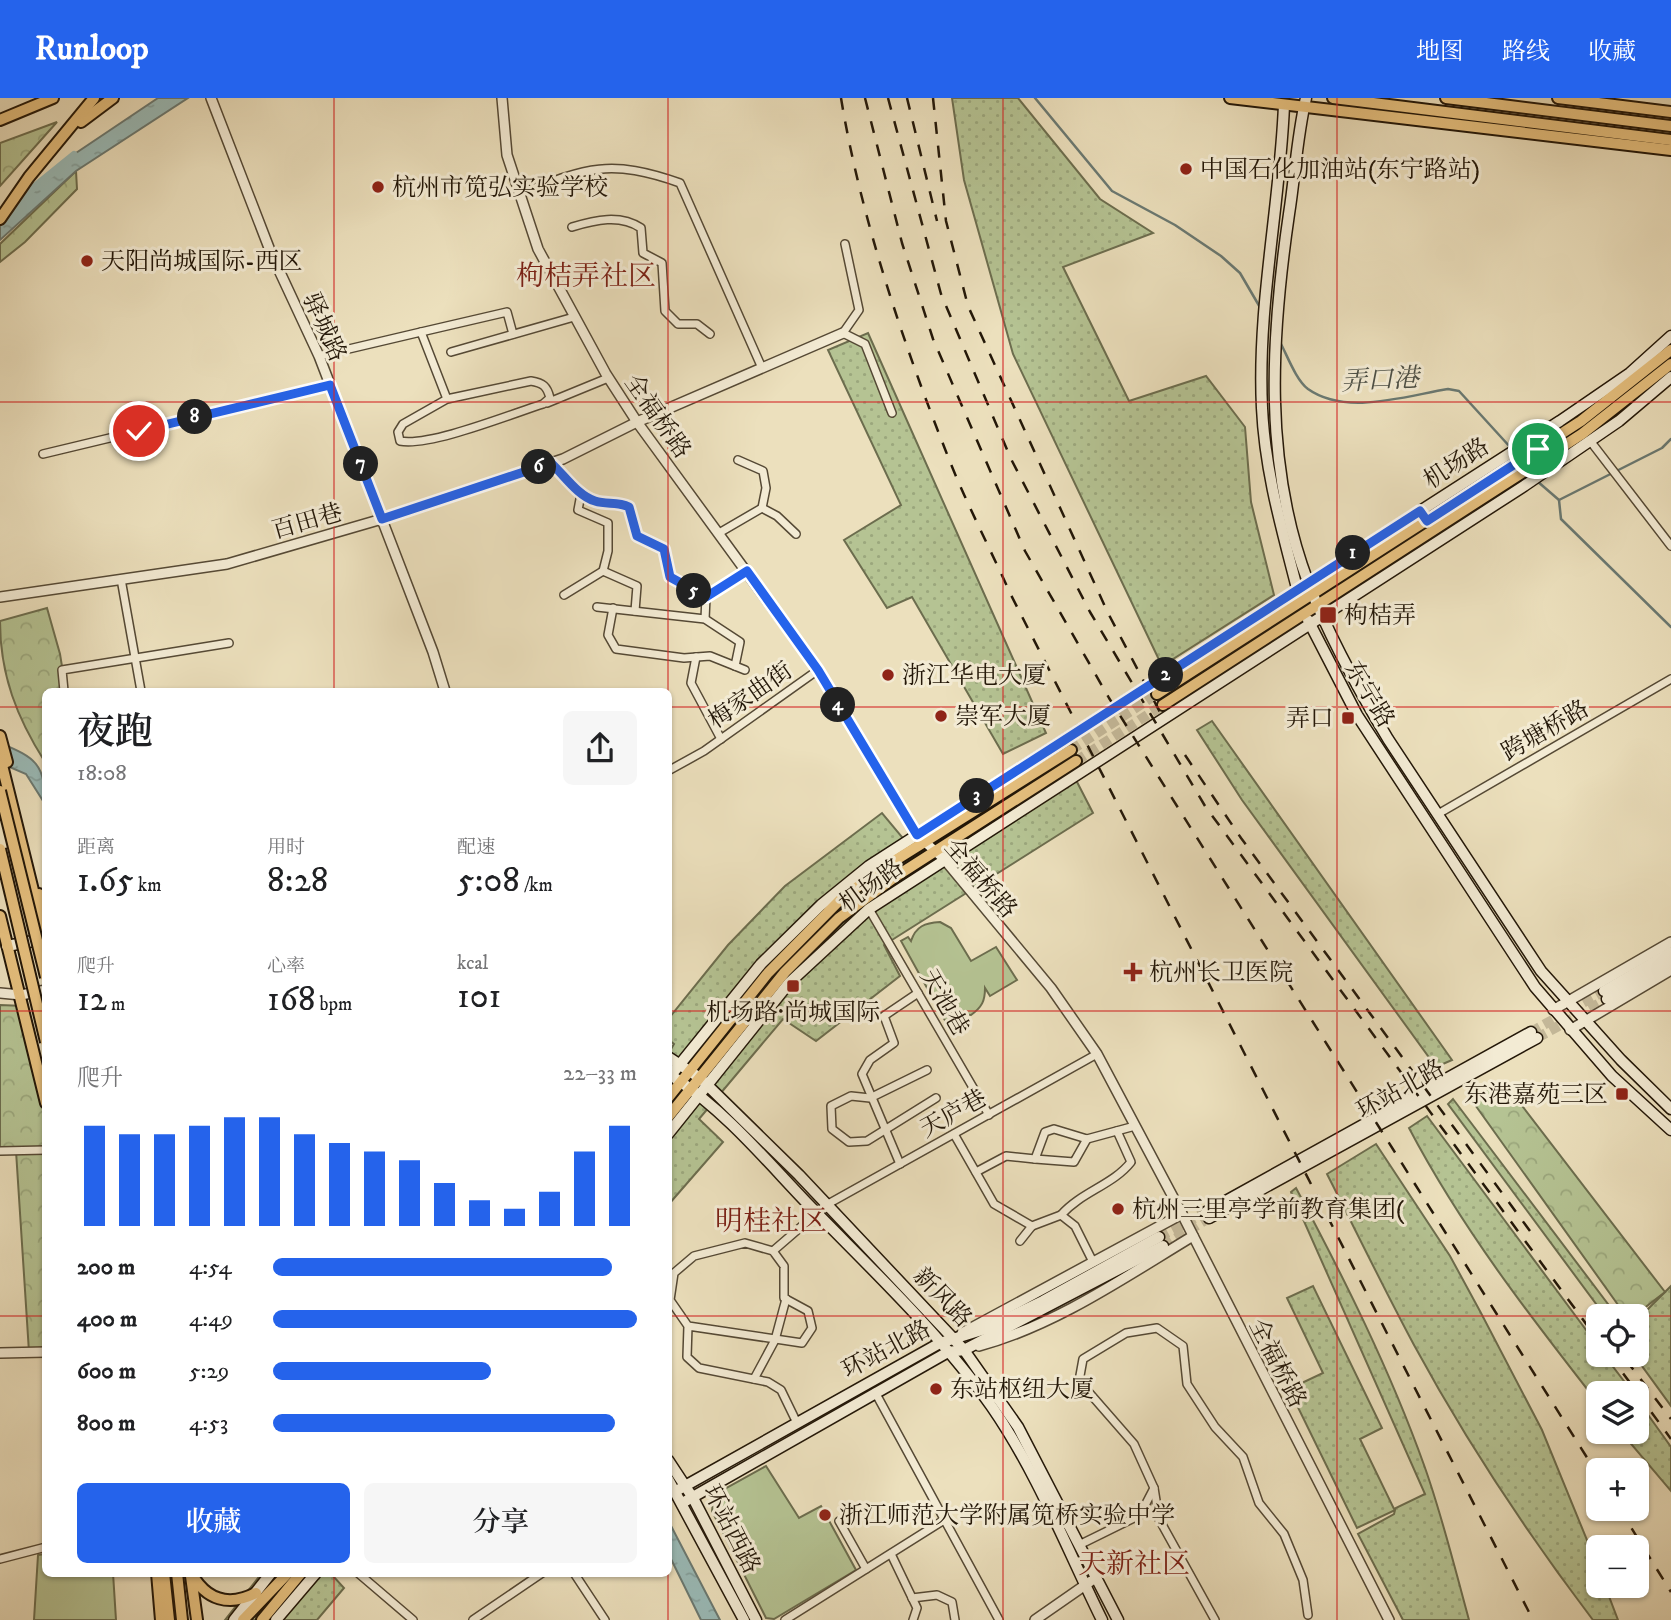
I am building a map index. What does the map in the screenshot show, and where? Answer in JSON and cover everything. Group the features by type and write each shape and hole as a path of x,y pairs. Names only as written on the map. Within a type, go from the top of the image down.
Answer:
{"main road":[{"path":"0,120 52,98"},
{"path":"0,219 29,177 71,130 94,98"},
{"path":"71,130 113,98"},
{"path":"1230,98 1305,102 1671,150"},
{"path":"1333,98 1671,140"},
{"path":"1446,98 1671,126"},
{"path":"1558,98 1671,112"},
{"name":"东宁路","path":"1285,101 1261,353 1262,407 1269,475 1287,559 1305,613 1356,715 1524,971 1553,1010 1612,1076 1671,1130"},
{"name":"东宁路","path":"1305,102 1278,288 1274,368 1282,474 1308,582 1366,701 1541,971 1671,1109"},
{"name":"机场路","path":"1157,694 1305,613 1320,610 1524,486 1562,426 1630,373 1671,336"},
{"name":"机场路","path":"1562,426 1671,350"},
{"name":"机场路","path":"672,1078 685,1067 788,951 840,900 920,839 1308,582 1508,468 1582,434 1671,364"},
{"name":"机场路","path":"1542,454 1591,442 1671,377"},
{"name":"机场路","path":"1320,610 1508,468"},
{"name":"机场路","path":"704,1082 758,1004 811,944 862,899 939,855 1305,613 1313,594 1424,516"},
{"name":"机场路","path":"1163,705 1305,613"},
{"path":"1,739 7,775 42,912"},
{"name":"机场路","path":"672,1128 695,1093 789,983 869,909 1074,756 920,839"},
{"path":"0,757 7,775"},
{"path":"0,791 42,961"},
{"path":"0,849 42,1025"},
{"path":"0,916 4,947 21,995 42,1086"},
{"path":"4,934 42,921"},
{"path":"4,947 42,941"},
{"path":"1671,952 1606,995 1671,961"},
{"name":"环站北路","path":"1208,1215 1534,1035"},
{"name":"新风路","path":"672,1060 704,1082 828,1203 964,1350 1018,1427 1118,1620"},
{"name":"新风路","path":"672,1078 695,1093 817,1213 948,1352 993,1410 1026,1467 1102,1620"},
{"name":"机场路","path":"672,1113 695,1093"},
{"name":"环站北路","path":"676,1491 940,1343 985,1329 1161,1242 964,1350 948,1352 875,1391 688,1500"},
{"name":"环站西路","path":"672,1466 686,1485 688,1500 744,1620"},
{"name":"环站西路","path":"672,1485 688,1500 756,1620"},
{"path":"157,1577 162,1620"},
{"path":"164,1577 169,1620"},
{"path":"177,1577 182,1620"},
{"path":"191,1577 197,1620"},
{"path":"194,1577 211,1595 222,1601 234,1602 256,1592"},
{"path":"233,1620 268,1577"},
{"path":"243,1620 284,1577"},
{"path":"262,1620 298,1577"},
{"path":"276,1620 313,1577"}],"street":[{"name":"驿城路","path":"211,98 271,253 319,356 433,652 443,688"},
{"name":"全福桥路","path":"502,98 507,155 538,248 608,378 637,422 818,670 920,839 939,855 1051,988 1097,1054 1182,1214 1389,1620"},
{"path":"519,194 575,173 604,167 649,173 680,183 762,368"},
{"path":"572,227 602,219 632,222 642,228 643,253 662,263 665,311 678,324 696,324 710,334"},
{"path":"845,244 859,310 843,332 865,344 892,412"},
{"path":"319,356 507,312 513,334"},
{"path":"451,352 574,317"},
{"path":"421,332 447,399"},
{"name":"百田巷","path":"0,597 228,564 382,519 551,463 637,422 843,332"},
{"path":"543,404 550,398 548,388 542,383 531,381 447,399 403,424 398,432 400,441 409,443 442,435 543,404 608,378"},
{"path":"43,454 330,385"},
{"path":"1591,442 1671,547"},
{"path":"719,533 762,508 766,488 763,471 737,460"},
{"path":"551,463 581,494 595,501 620,502 629,507 637,536 664,549 670,577 706,597"},
{"path":"564,595 603,571 608,551 608,523 578,510 581,494"},
{"path":"762,508 777,516 796,534"},
{"path":"603,571 638,586 635,611"},
{"path":"706,597 747,571"},
{"path":"121,579 141,688"},
{"path":"705,619 706,597"},
{"path":"597,607 705,619 740,642 735,666"},
{"path":"613,608 608,635 616,649 695,657 710,656 745,670"},
{"path":"64,688 62,670 229,643"},
{"path":"695,657 691,683 721,738"},
{"name":"梅家曲街","path":"672,769 721,738 818,670"},
{"name":"跨塘桥路","path":"1438,814 1671,679"},
{"name":"天池巷","path":"869,909 989,1115"},
{"path":"1553,1010 1671,942"},
{"path":"1570,1030 1671,970"},
{"path":"0,993 21,995 42,991"},
{"path":"900,1164 862,1074 870,1060 894,1043 884,1016 918,993"},
{"name":"天庐巷","path":"828,1203 1097,1054"},
{"path":"927,1070 870,1098 851,1096 831,1106 832,1129 849,1142 867,1141 936,1098"},
{"path":"1035,1159 1045,1132 1054,1129 1087,1139 1135,1126"},
{"path":"1020,1241 1032,1226 1061,1215 1073,1202 1123,1172 1131,1162 1117,1131"},
{"path":"954,1134 994,1204 1032,1226"},
{"path":"976,1172 1006,1156 1074,1162 1087,1139"},
{"path":"0,1151 42,1150"},
{"path":"774,1251 817,1213"},
{"path":"953,1338 1182,1214"},
{"path":"1061,1215 1075,1226 1093,1262"},
{"path":"964,1350 1004,1339 1058,1314 1193,1236"},
{"path":"672,1284 674,1273 694,1256 745,1243 774,1251 784,1266 786,1299 775,1340 754,1379"},
{"path":"688,1326 802,1343 812,1328 808,1311 786,1299"},
{"path":"672,1305 688,1326 687,1357 699,1368 768,1382 781,1390 797,1423"},
{"path":"1215,1620 1159,1519 1154,1488 1134,1444 1079,1381 1083,1359 1126,1333 1157,1328 1183,1346 1187,1384 1215,1427 1243,1457 1259,1503 1284,1534 1303,1580 1308,1615"},
{"path":"0,1353 42,1352"},
{"path":"875,1391 999,1620"},
{"path":"1079,1545 1140,1515 1154,1488"},
{"path":"785,1620 944,1520"},
{"path":"839,1521 866,1569"},
{"path":"0,1559 42,1549"},
{"path":"891,1554 917,1608 913,1620"},
{"path":"363,1577 413,1620"},
{"path":"473,1620 536,1577"},
{"path":"577,1577 605,1620"},
{"path":"1035,1620 1084,1584 1096,1579"},
{"path":"912,1598 937,1595 952,1602 955,1620"}],"green space":[{"path":"952,98 1018,98 1100,199 1153,233 1063,267 1129,401 1206,376 1245,427 1251,502 1274,595 1162,666 1013,354 964,180"},
{"path":"57,122 0,186 0,143"},
{"path":"76,171 77,189 25,242 0,262 0,244"},
{"path":"868,333 1046,733 1003,754 912,597 887,608 844,540 901,505 828,350"},
{"path":"47,608 60,654 66,688 42,688 42,757 26,729 12,695 3,660 0,621"},
{"path":"1212,721 1452,1060 1436,1067 1242,800 1197,730"},
{"path":"1076,780 1093,813 884,945 900,976 816,1041 783,1019 699,1119 723,1142 672,1201 672,1014 728,945 785,886 882,813 926,866"},
{"path":"940,922 951,928 971,961 996,947 1017,980 990,996 985,988 978,1009 971,1015 951,1013 954,1021 947,1024 901,941 908,937 911,941 922,926"},
{"path":"0,1005 24,1006 42,1089 42,1352 29,1352 16,1151 0,1150"},
{"path":"1503,1081 1665,1292 1649,1304 1617,1304 1468,1095"},
{"path":"1453,1099 1608,1304 1596,1304 1448,1104"},
{"path":"1427,1116 1586,1330 1586,1367 1613,1367 1624,1381 1586,1381 1586,1387 1473,1235 1409,1128"},
{"path":"1376,1144 1450,1256 1542,1430 1586,1538 1586,1598 1610,1598 1618,1620 1593,1620 1498,1486 1414,1345 1327,1174"},
{"path":"1296,1188 1365,1325 1411,1430 1437,1503 1469,1620 1403,1620 1358,1534 1394,1514 1395,1510 1357,1528 1289,1389 1323,1373 1287,1298 1313,1286 1382,1428 1360,1439 1394,1509 1425,1494 1291,1192"},
{"path":"1671,1286 1671,1406 1643,1367 1649,1367 1649,1308"},
{"path":"1649,1416 1671,1447 1671,1491 1649,1465 1649,1458 1643,1458 1631,1444 1649,1444"},
{"path":"766,1466 799,1518 821,1506 856,1570 774,1619 766,1618 712,1511 714,1495"},
{"path":"42,1554 42,1577 113,1577 116,1620 34,1620 38,1555"},
{"path":"259,1577 334,1577 344,1588 317,1620 225,1620"}],"water":[{"path":"158,98 188,98 76,171 0,240 0,215 67,159"},
{"path":"0,743 30,758 42,777 42,799 26,774 0,763"},
{"path":"672,1528 720,1620 701,1620 672,1561"}],"waterway":[{"name":"弄口港","path":"1035,98 1112,191 1175,225 1221,256 1240,273 1261,309"},
{"path":"16,202 74,155"},
{"name":"弄口港","path":"1280,342 1304,385 1323,397 1358,403 1448,389 1459,391 1511,448"},
{"path":"1559,500 1662,448 1671,439"},
{"name":"弄口港","path":"1537,481 1559,500 1561,519 1671,627"}],"tunnel":[{"path":"1071,750 1157,694"},
{"path":"1076,761 1163,705"},
{"path":"1531,1032 1604,991"},
{"path":"1537,1038 1607,999"},
{"path":"1159,1237 1206,1212"},
{"path":"1163,1246 1209,1218"}],"railway":[{"path":"841,98 859,186 898,321 968,504 1011,595 1533,1620"},
{"path":"865,98 902,243 933,339 1025,551 1109,698 1587,1458"},
{"path":"888,98 941,294 1011,459 1090,612 1205,806 1586,1324"},
{"path":"907,98 937,221"},
{"path":"933,98 946,221 968,306 1108,613 1162,716"},
{"path":"1185,755 1241,838 1530,1231"},
{"path":"1618,1367 1671,1439"},
{"path":"1631,1367 1671,1419"},
{"path":"1627,1521 1671,1592"}],"place":[{"name":"中国石化加油站(东宁路站)","path":"1186,169"},
{"name":"杭州市笕弘实验学校","path":"378,187"},
{"name":"天阳尚城国际-西区","path":"87,261"},
{"name":"枸桔弄","path":"1328,615"},
{"name":"浙江华电大厦","path":"888,675"},
{"name":"崇军大厦","path":"941,716"},
{"name":"弄口","path":"1348,718"},
{"name":"杭州长卫医院","path":"1133,972"},
{"name":"机场路·尚城国际","path":"793,986"},
{"name":"东港嘉苑三区","path":"1622,1094"},
{"name":"杭州三里亭学前教育集团(","path":"1118,1209"},
{"name":"东站枢纽大厦","path":"936,1389"},
{"name":"浙江师范大学附属笕桥实验中学","path":"825,1515"}],"district":[{"name":"枸桔弄社区","path":"586,275"},
{"name":"明桂社区","path":"771,1220"},
{"name":"天新社区","path":"1134,1563"}],"route":[{"path":"139,431 330,385 382,519 551,463 581,494 595,501 620,502 629,507 637,536 664,549 670,577 689,588 706,597 747,571 818,670 917,835 1420,511 1427,521 1538,449"}]}
